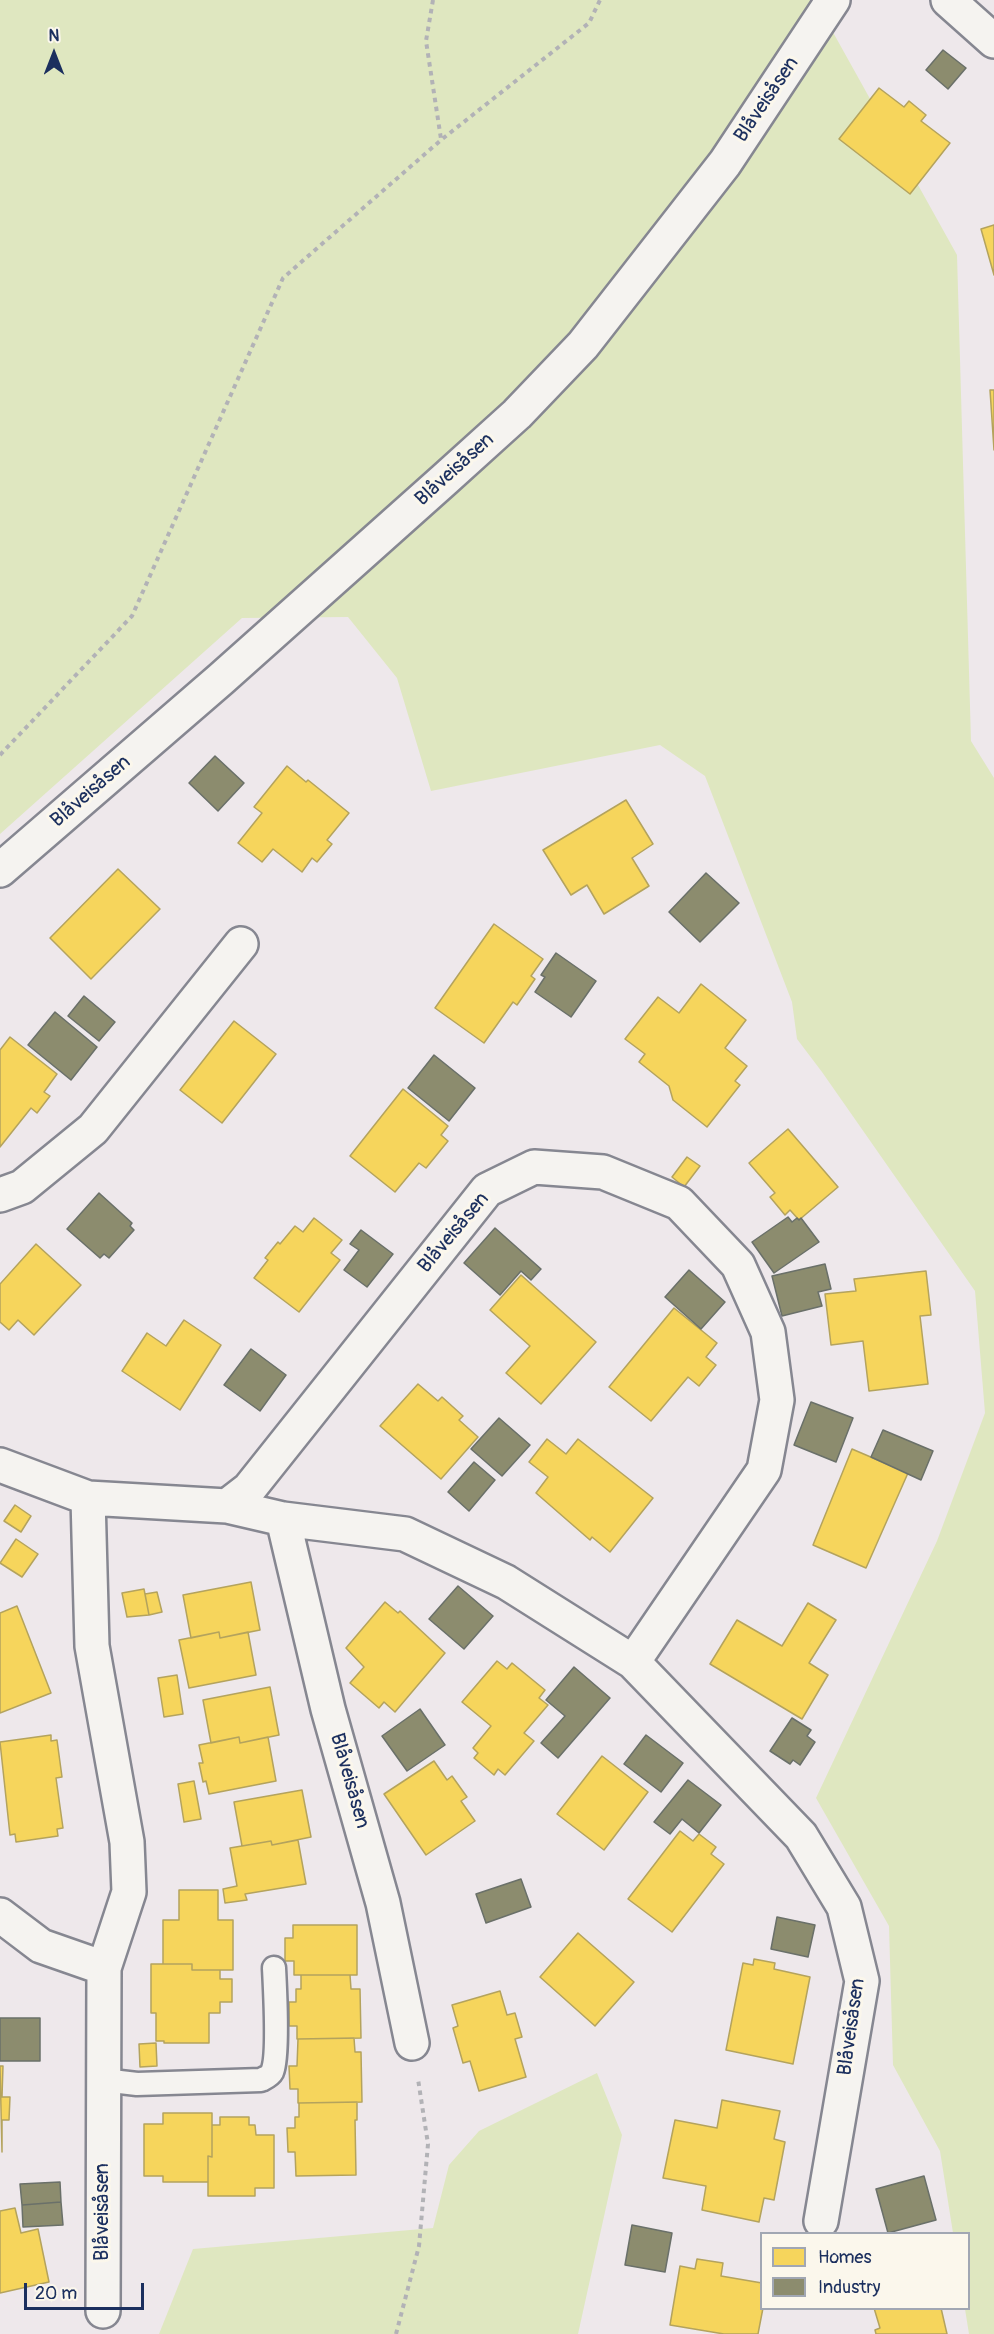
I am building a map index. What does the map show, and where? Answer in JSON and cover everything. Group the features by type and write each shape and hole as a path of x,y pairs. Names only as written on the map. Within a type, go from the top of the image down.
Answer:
{"street":[{"name":"Blåveisåsen","path":"0,870 221,679 517,414 583,345 725,163 833,0"},
{"path":"948,0 994,41"},
{"path":"0,1195 22,1187 93,1129 241,944"},
{"name":"Blåveisåsen","path":"227,1506 249,1489 487,1190 534,1167 603,1172 678,1203 738,1265 768,1332 777,1400 764,1470 633,1662"},
{"name":"Blåveisåsen","path":"0,1465 88,1498 227,1506 283,1519 405,1534 506,1582 633,1662 801,1836 844,1907 862,1981 821,2221"},
{"name":"Blåveisåsen","path":"88,1498 92,1646 127,1842 129,1892 104,1968 103,2311"},
{"name":"Blåveisåsen","path":"283,1519 328,1709 383,1903 412,2043"},
{"path":"0,1915 40,1946 104,1968"}],"lane":[{"path":"103,2080 137,2084 266,2078 272,2073 275,2058 274,1968"}],"path":[{"path":"433,0 426,41 441,140"},
{"path":"0,755 132,616 283,278 441,140 590,23 600,0"},
{"path":"396,2334 419,2246 428,2144 412,2043"}],"green space":[{"path":"0,0 815,0 957,255 971,741 994,778 994,2334 969,2334 965,2310 970,2310 970,2232 953,2232 940,2151 893,2065 889,1926 816,1798 937,1541 985,1413 975,1291 797,1039 792,1002 705,776 660,745 431,791 397,678 348,617 242,618 0,834"},
{"path":"597,2073 622,2135 578,2334 159,2334 193,2249 433,2228 449,2165 479,2131"}],"building: Homes":[{"path":"879,88 904,107 909,101 926,115 921,121 950,143 910,194 839,139"},
{"path":"994,225 994,275 981,229"},
{"path":"990,390 994,390 994,450"},
{"path":"287,766 349,813 327,840 332,844 317,862 312,858 302,872 273,849 262,862 238,843 262,813 254,807"},
{"path":"626,800 653,844 632,858 649,886 604,914 587,885 571,895 543,850"},
{"path":"118,869 160,909 91,979 50,938"},
{"path":"494,924 543,959 531,976 535,979 517,1005 513,1002 484,1043 435,1008"},
{"path":"701,984 746,1020 725,1048 747,1066 735,1081 740,1085 707,1127 673,1100 669,1086 639,1062 645,1054 625,1039 658,997 679,1013"},
{"path":"234,1021 276,1054 222,1123 180,1090"},
{"path":"10,1037 57,1074 44,1092 50,1096 37,1113 31,1108 0,1147 0,1050"},
{"path":"403,1089 448,1126 441,1135 448,1141 426,1168 419,1163 395,1192 350,1156"},
{"path":"788,1129 838,1187 799,1220 790,1210 785,1215 770,1197 775,1193 749,1163"},
{"path":"687,1157 700,1166 684,1187 672,1177"},
{"path":"314,1218 342,1240 331,1253 340,1260 299,1312 254,1278 268,1260 265,1258 278,1242 280,1244 295,1226 303,1232"},
{"path":"36,1244 81,1285 34,1335 18,1320 9,1330 0,1322 0,1284"},
{"path":"926,1271 931,1315 920,1316 928,1384 869,1391 863,1341 831,1345 825,1294 856,1291 854,1279"},
{"path":"521,1275 596,1342 541,1404 506,1373 530,1346 490,1310"},
{"path":"674,1308 717,1343 706,1357 716,1365 699,1386 688,1377 651,1421 609,1387"},
{"path":"184,1320 221,1345 180,1410 122,1371 147,1333 166,1346"},
{"path":"418,1384 438,1401 442,1397 463,1416 459,1420 478,1437 441,1479 380,1426"},
{"path":"547,1439 566,1454 578,1439 653,1498 610,1552 592,1537 590,1540 536,1493 548,1477 529,1462"},
{"path":"852,1449 908,1473 866,1568 813,1545"},
{"path":"15,1505 31,1516 21,1532 4,1521"},
{"path":"16,1539 38,1554 22,1577 0,1563"},
{"path":"251,1582 260,1630 220,1638 219,1632 191,1638 183,1595"},
{"path":"144,1589 149,1615 127,1617 122,1593"},
{"path":"157,1592 162,1612 149,1615 145,1594"},
{"path":"385,1602 398,1613 400,1611 445,1653 395,1712 384,1702 379,1708 350,1683 364,1667 346,1648"},
{"path":"808,1603 836,1620 809,1663 828,1675 802,1719 710,1664 737,1620 782,1646"},
{"path":"17,1606 51,1693 0,1713 0,1613"},
{"path":"219,1632 220,1638 248,1632 256,1675 189,1688 179,1640"},
{"path":"497,1661 507,1669 512,1663 545,1690 539,1698 548,1705 524,1733 534,1741 505,1775 498,1769 494,1775 474,1758 478,1753 473,1748 491,1726 462,1702"},
{"path":"177,1675 183,1714 164,1717 158,1678"},
{"path":"270,1687 279,1735 240,1743 239,1737 211,1743 203,1700"},
{"path":"51,1735 51,1741 57,1740 62,1777 56,1778 63,1828 57,1829 58,1836 16,1842 15,1834 10,1835 0,1742"},
{"path":"239,1737 240,1743 268,1737 276,1781 209,1794 206,1781 203,1782 199,1763 203,1763 199,1745"},
{"path":"602,1756 648,1792 604,1850 557,1814"},
{"path":"434,1761 447,1780 452,1776 467,1797 461,1801 475,1821 426,1855 384,1794"},
{"path":"194,1781 201,1819 184,1822 178,1784"},
{"path":"302,1790 311,1837 272,1845 271,1841 242,1846 234,1802"},
{"path":"680,1831 693,1841 699,1834 716,1847 711,1854 724,1864 672,1932 628,1899"},
{"path":"298,1840 306,1884 245,1894 247,1900 225,1903 223,1889 237,1886 230,1848 271,1841 272,1845"},
{"path":"179,1890 218,1890 218,1920 233,1920 233,1970 192,1970 192,1964 163,1964 163,1920 179,1920"},
{"path":"293,1925 357,1925 357,1975 294,1975 294,1961 285,1961 285,1938 293,1938"},
{"path":"578,1933 634,1982 595,2026 540,1977"},
{"path":"754,1959 775,1963 774,1969 810,1977 793,2064 726,2050 743,1963 753,1965"},
{"path":"151,1964 192,1964 192,1970 220,1970 220,1979 232,1979 232,2002 220,2002 220,2013 209,2013 209,2043 156,2041 156,2013 151,2013"},
{"path":"301,1975 350,1975 351,1989 360,1989 361,2038 297,2039 297,2026 289,2026 289,2002 296,2002 296,1989 301,1989"},
{"path":"500,1991 507,2015 515,2013 522,2037 515,2039 526,2077 479,2091 470,2061 463,2063 453,2028 458,2026 452,2005"},
{"path":"354,2038 355,2052 361,2052 362,2102 298,2103 298,2089 290,2089 289,2066 297,2066 298,2039"},
{"path":"156,2043 157,2066 140,2067 139,2044"},
{"path":"0,2066 3,2066 2,2097 10,2097 9,2120 2,2120 2,2152"},
{"path":"722,2100 780,2111 774,2139 785,2142 774,2200 764,2198 759,2222 702,2210 706,2186 663,2178 675,2120 717,2128"},
{"path":"357,2102 356,2175 296,2176 295,2152 288,2152 287,2128 295,2128 295,2117 299,2117 299,2103"},
{"path":"163,2113 212,2113 212,2157 208,2156 208,2182 163,2182 163,2176 144,2176 144,2124 163,2124"},
{"path":"220,2117 249,2117 249,2125 255,2125 256,2135 274,2135 274,2188 255,2188 255,2196 208,2196 208,2156 212,2157 212,2125 220,2125"},
{"path":"15,2208 21,2233 38,2229 49,2282 0,2293 0,2211"},
{"path":"697,2259 723,2263 721,2276 760,2283 760,2310 763,2310 758,2334 724,2334 670,2325 680,2266 695,2269"},
{"path":"875,2310 941,2310 947,2334 876,2334 875,2330 880,2328"}],"building: Industry":[{"path":"943,50 966,68 948,89 926,70"},
{"path":"215,756 244,783 218,811 189,783"},
{"path":"706,873 739,903 700,942 669,912"},
{"path":"556,953 596,981 571,1017 535,992 545,977 541,975"},
{"path":"84,996 115,1022 99,1041 68,1016"},
{"path":"55,1012 97,1047 71,1080 28,1045"},
{"path":"434,1055 475,1088 449,1121 408,1088"},
{"path":"99,1193 132,1223 130,1226 134,1230 109,1258 104,1254 100,1258 67,1229"},
{"path":"788,1217 792,1222 801,1218 819,1242 774,1273 752,1242"},
{"path":"495,1228 541,1269 531,1280 521,1271 500,1295 464,1263"},
{"path":"361,1230 393,1254 367,1287 344,1270 359,1250 350,1244"},
{"path":"825,1264 831,1289 818,1292 822,1306 782,1316 772,1276"},
{"path":"689,1270 725,1302 701,1329 665,1297"},
{"path":"251,1349 286,1375 260,1411 224,1385"},
{"path":"811,1402 853,1418 836,1462 794,1445"},
{"path":"499,1418 530,1445 502,1476 471,1449"},
{"path":"883,1430 933,1451 921,1480 871,1457"},
{"path":"474,1462 495,1480 469,1511 448,1492"},
{"path":"458,1586 493,1616 464,1649 429,1619"},
{"path":"574,1667 610,1698 558,1758 541,1743 565,1716 546,1700"},
{"path":"420,1709 445,1745 407,1771 382,1736"},
{"path":"792,1718 811,1730 807,1736 815,1742 800,1765 793,1760 790,1764 770,1751"},
{"path":"646,1735 683,1763 661,1792 624,1764"},
{"path":"688,1780 721,1805 699,1833 682,1819 670,1834 654,1822"},
{"path":"521,1879 531,1907 486,1923 476,1894"},
{"path":"777,1917 815,1925 808,1957 771,1949"},
{"path":"0,2018 40,2018 40,2061 0,2061"},
{"path":"924,2176 936,2220 888,2232 876,2189"},
{"path":"60,2182 61,2202 22,2205 20,2184"},
{"path":"61,2202 63,2225 23,2227 22,2205"},
{"path":"632,2225 672,2233 665,2272 625,2265"}]}
